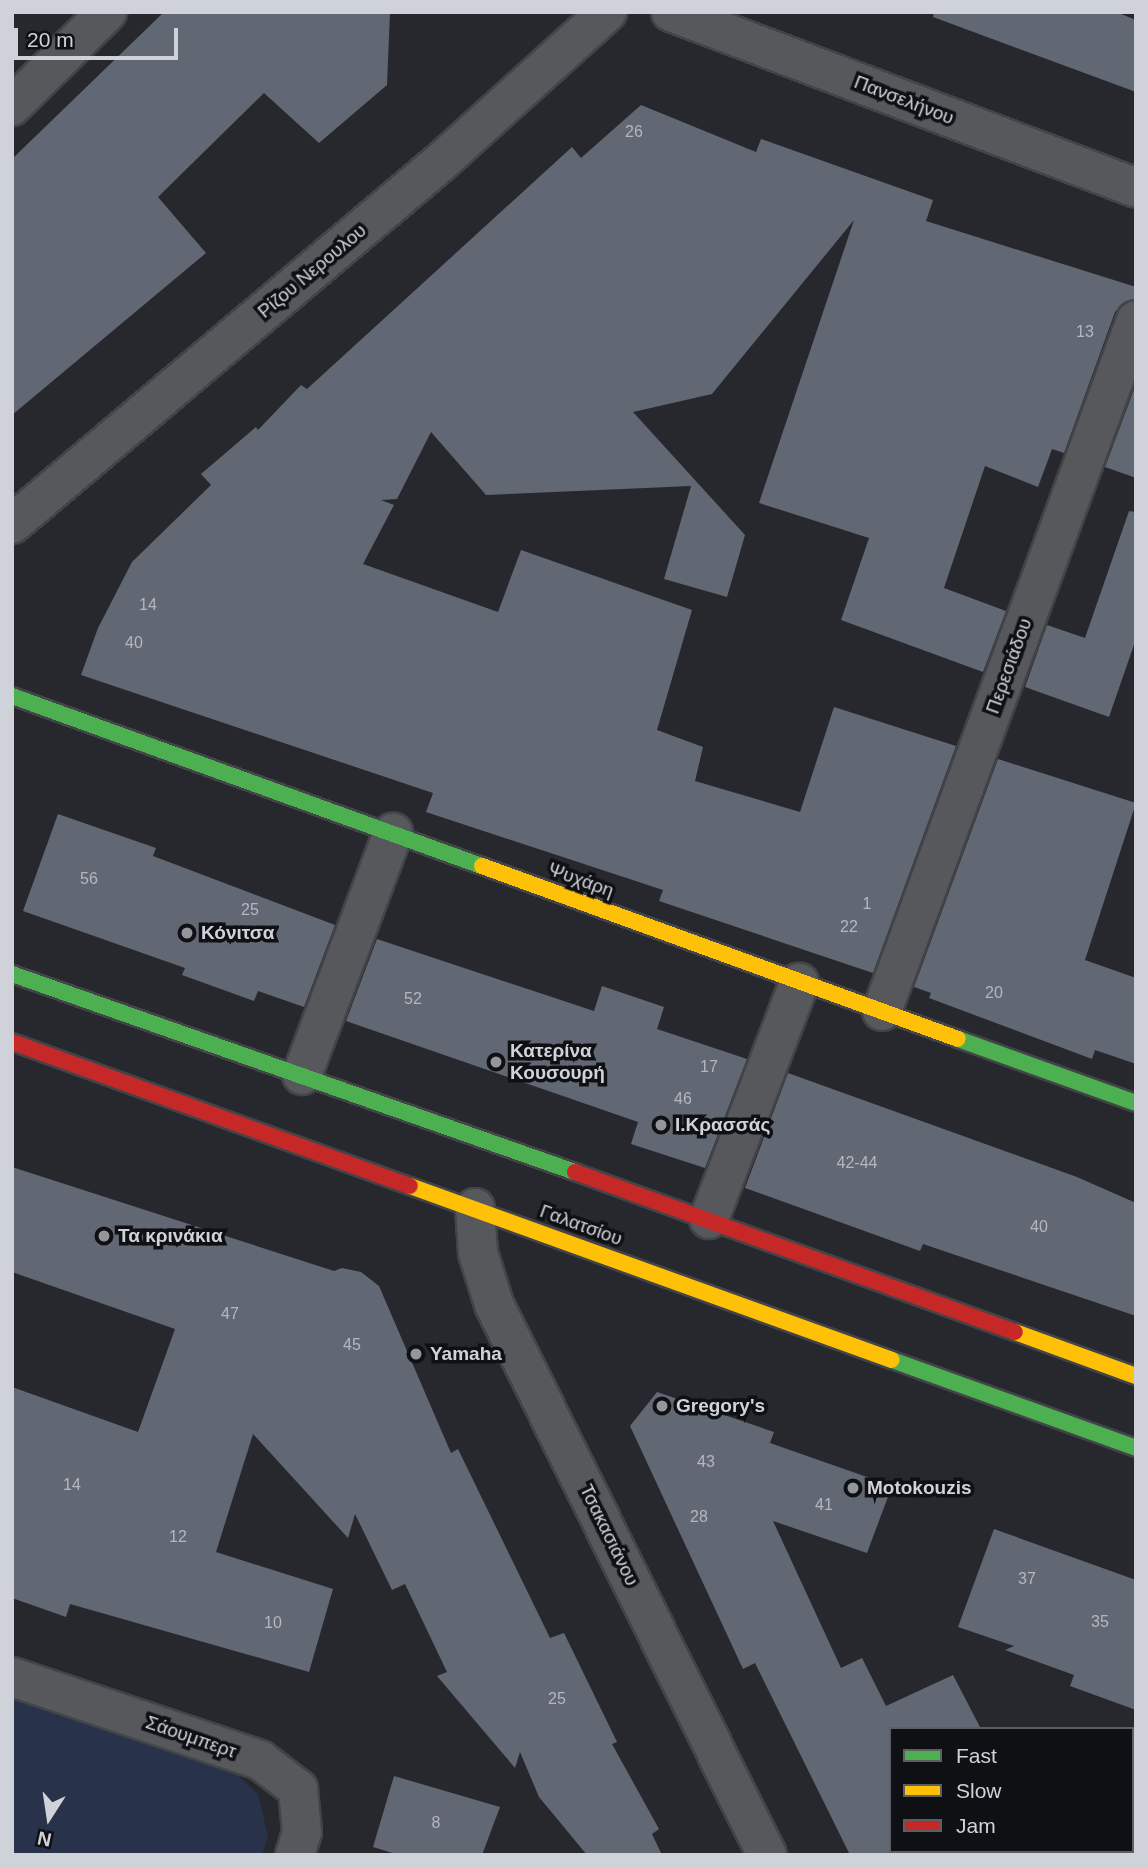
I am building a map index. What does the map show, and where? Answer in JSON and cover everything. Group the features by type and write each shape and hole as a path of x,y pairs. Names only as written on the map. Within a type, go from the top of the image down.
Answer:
{"main road":[{"name":"Ψυχάρη","path":"12,696 1136,1103"},
{"path":"12,974 709,1219 1136,1376"},
{"name":"Γαλατσίου","path":"12,1042 1136,1448"}],"street":[{"path":"12,106 107,12"},
{"name":"Ρίζου Νερουλου","path":"12,524 441,162 607,12"},
{"name":"Πανσελήνου","path":"671,12 1136,188"},
{"name":"Περεσιάδου","path":"882,1011 1136,320"},
{"path":"302,1074 393,833"},
{"path":"709,1219 799,983"},
{"name":"Τσακασιάνου","path":"475,1208 478,1253 494,1304 767,1855"},
{"name":"Σάουμπερτ","path":"12,1677 260,1760 298,1789 302,1832 295,1855"}],"shaded area":[{"path":"12,1699 233,1771 258,1794 268,1836 262,1855 12,1855"}],"building":[{"path":"164,12 390,12 387,85 319,143 264,93 158,197 206,253 12,415 12,159"},
{"path":"934,12 1116,12 1136,20 1136,92 933,17"},
{"path":"641,105 756,152 761,139 933,200 926,221 1136,287 1136,299 1123,303 1115,312 1064,453 1052,449 1038,487 985,466 944,588 1006,611 983,672 841,620 869,538 759,503 854,220 712,394 633,412 745,535 727,597 664,579 691,486 486,495 431,432 397,499 381,500 394,505 363,564 498,612 521,550 692,610 657,730 703,747 695,781 800,812 834,707 956,746 873,973 659,901 663,890 426,812 433,793 81,675 98,628 132,562 211,485 201,474 256,427 258,430 301,385 307,389 572,147 581,158"},
{"path":"1136,384 1136,478 1105,467"},
{"path":"1129,511 1136,512 1136,639 1109,717 1025,687 1047,625 1085,638"},
{"path":"998,759 1136,803 1085,960 1136,978 1136,1064 1095,1050 1092,1059 929,998 931,993 914,987"},
{"path":"58,814 156,848 153,856 335,925 304,1007 258,991 254,1001 182,975 185,968 23,911"},
{"path":"377,939 594,1011 602,986 664,1007 657,1029 747,1059 705,1168 631,1144 638,1122 346,1021"},
{"path":"788,1073 1077,1177 1136,1203 1136,1316 923,1244 920,1251 745,1188"},
{"path":"12,1167 334,1271 342,1268 361,1272 379,1286 451,1453 458,1449 550,1638 564,1633 617,1742 612,1744 659,1829 652,1834 662,1855 587,1855 539,1797 520,1752 515,1768 437,1676 447,1672 405,1584 392,1590 355,1514 348,1538 253,1434 216,1552 333,1589 309,1672 70,1604 66,1617 12,1598 12,1387 138,1432 175,1329 12,1272"},
{"path":"657,1392 774,1432 770,1443 887,1484 884,1492 889,1494 867,1553 773,1521 841,1668 862,1658 886,1706 953,1675 980,1727 889,1727 891,1855 850,1855 755,1663 743,1669 630,1426"},
{"path":"994,1529 1136,1580 1136,1710 1070,1686 1074,1675 1005,1650 1014,1646 958,1627"},
{"path":"394,1776 500,1807 482,1855 399,1855 373,1847"}],"traffic: fast":[{"path":"12,696 482,866"},
{"path":"12,974 575,1172"},
{"path":"958,1039 1136,1103"},
{"path":"892,1360 1136,1448"}],"traffic: slow":[{"path":"482,866 958,1039"},
{"path":"410,1186 892,1360"},
{"path":"1015,1332 1136,1376"}],"traffic: jam":[{"path":"12,1042 410,1186"},
{"path":"575,1172 1015,1332"}],"place":[{"name":"Κόνιτσα","path":"187,933"},
{"name":"Κατερίνα Κουσουρή","path":"496,1062"},
{"name":"Ι.Κρασσάς","path":"661,1125"},
{"name":"Τα κρινάκια","path":"104,1236"},
{"name":"Yamaha","path":"416,1354"},
{"name":"Gregory's","path":"662,1406"},
{"name":"Motokouzis","path":"853,1488"}]}
